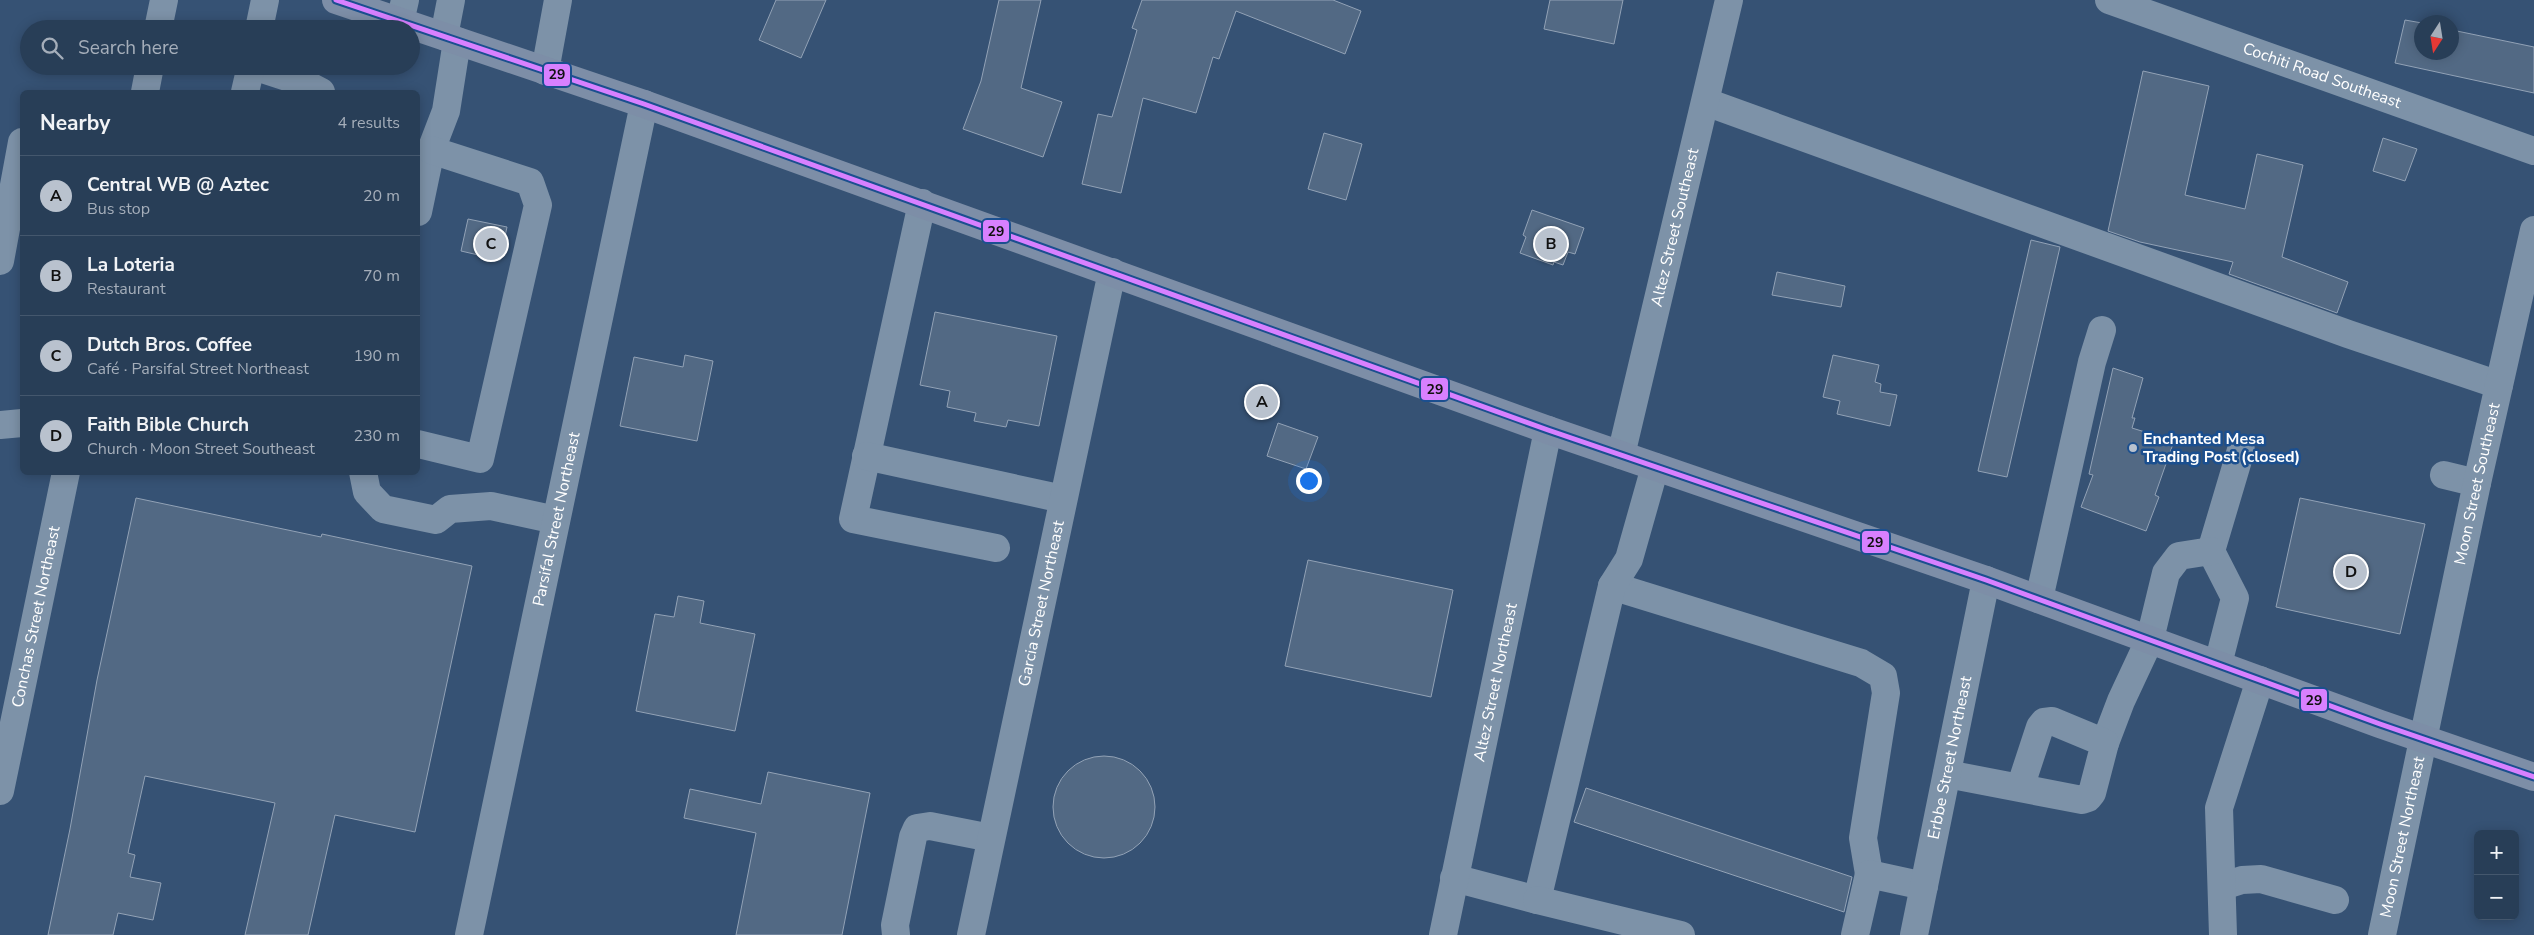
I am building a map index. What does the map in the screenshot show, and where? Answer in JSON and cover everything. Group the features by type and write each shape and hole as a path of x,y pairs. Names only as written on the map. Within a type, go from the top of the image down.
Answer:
{"main road":[{"path":"336,0 403,11 419,20"},
{"path":"420,21 451,38 644,104 1548,430 2040,599 2260,680 2534,777"}],"street":[{"path":"160,20 164,0"},
{"path":"261,20 265,0"},
{"path":"420,202 431,150 446,111 451,38 451,0"},
{"path":"545,71 558,0"},
{"name":"Altez Street Southeast","path":"1621,455 1729,0"},
{"name":"Cochiti Road Southeast","path":"2109,0 2534,151"},
{"path":"145,90 148,75"},
{"path":"246,90 250,75"},
{"path":"280,75 302,82 317,90"},
{"path":"1706,102 2348,334 2499,384"},
{"name":"Parsifal Street Northeast","path":"469,935 644,104"},
{"path":"420,444 480,459 538,205 530,182 431,150"},
{"path":"0,260 20,153"},
{"path":"922,204 852,519 996,548"},
{"name":"Moon Street Southeast","path":"2423,738 2477,483 2534,230"},
{"name":"Garcia Street Northeast","path":"971,935 1112,272"},
{"path":"2040,599 2092,362 2102,330"},
{"path":"0,425 20,423"},
{"name":"Altez Street Northeast","path":"1443,935 1548,430"},
{"path":"2218,664 2234,598 2211,552 2241,450"},
{"path":"866,456 1063,499"},
{"path":"1537,900 1612,586 1629,559 1655,467"},
{"name":"Conchas Street Northeast","path":"0,791 65,475"},
{"path":"364,475 367,492 383,509 436,520 450,509 491,506 556,520"},
{"path":"2444,475 2477,483"},
{"path":"1946,774 2082,800 2088,798 2092,793 2105,743 2120,701 2150,639 2166,573 2179,556 2211,552"},
{"name":"Erbbe Street Northeast","path":"1914,935 1986,580"},
{"path":"1612,586 1861,662 1883,676 1886,693 1863,838 1869,874 1855,935"},
{"path":"2223,935 2223,886 2219,808 2260,680"},
{"path":"2020,788 2040,727 2044,722 2052,721 2105,743"},
{"name":"Moon Street Northeast","path":"2382,935 2423,738"},
{"path":"896,935 902,890 913,837 917,828 930,826 992,838"},
{"path":"1869,874 1924,886"},
{"path":"1454,878 1681,935"},
{"path":"2223,886 2242,880 2261,879 2335,900"}],"building":[{"path":"776,0 826,0 801,58 759,40"},
{"path":"999,0 1041,0 1021,88 1062,102 1043,157 963,129 981,81"},
{"path":"1142,0 1333,0 1361,11 1345,54 1236,11 1219,59 1213,57 1196,113 1143,98 1121,193 1082,184 1098,114 1112,117 1137,30 1132,28"},
{"path":"1550,0 1623,0 1614,44 1544,29"},
{"path":"2405,20 2414,22 2414,60 2459,60 2459,31 2534,47 2534,93 2395,63"},
{"path":"2143,71 2209,86 2185,195 2245,209 2257,154 2303,165 2282,257 2348,282 2337,313 2229,274 2233,262 2140,242 2108,231"},
{"path":"1324,133 1362,144 1346,200 1308,189"},
{"path":"2383,138 2417,149 2405,181 2373,171"},
{"path":"1532,210 1584,228 1575,254 1568,252 1563,265 1554,262 1553,265 1520,253 1526,237 1523,235"},
{"path":"468,219 507,227 500,260 461,251"},
{"path":"2031,240 2060,247 2007,477 1978,471"},
{"path":"1777,272 1845,286 1841,307 1772,295"},
{"path":"935,312 1057,336 1039,426 1008,420 1006,427 974,421 976,413 947,407 950,391 920,385"},
{"path":"685,355 713,361 697,441 620,426 634,357 683,367"},
{"path":"1833,355 1879,365 1875,382 1881,384 1880,392 1897,395 1890,426 1837,414 1840,401 1823,397"},
{"name":"Enchanted Mesa Trading Post (closed)","path":"2113,368 2143,378 2132,418 2135,418 2132,428 2174,441 2155,495 2159,497 2146,531 2081,507 2093,475 2089,474"},
{"path":"1278,423 1318,437 1306,469 1267,456"},
{"path":"136,498 321,537 322,534 472,566 415,832 335,815 308,935 245,935 275,803 145,776 128,853 135,855 130,877 161,883 153,920 118,913 113,935 48,935 70,829 97,680"},
{"path":"2300,498 2425,524 2400,634 2276,607"},
{"path":"1308,560 1453,590 1431,697 1285,666"},
{"path":"678,596 704,601 700,623 755,634 735,731 636,711 655,614 674,617"},
{"path":"1104,756 1123,760 1140,771 1151,788 1155,807 1151,826 1140,843 1123,854 1104,858 1085,854 1068,843 1057,826 1053,807 1057,788 1068,771 1085,760"},
{"path":"768,772 870,793 842,935 736,935 756,833 684,818 690,789 761,804"},
{"path":"1586,788 1852,877 1844,912 1574,822"}],"transit line":[{"name":"29","path":"336,0 395,20"},
{"name":"29","path":"420,28 644,104 1548,430 1986,580 2380,724 2534,777"}],"place":[{"name":"Dutch Bros. Coffee","path":"491,244"},
{"name":"La Loteria","path":"1551,244"},
{"name":"Central WB @ Aztec","path":"1262,402"},
{"name":"Enchanted Mesa Trading Post (closed)","path":"2133,448"},
{"name":"Faith Bible Church","path":"2351,572"}]}
